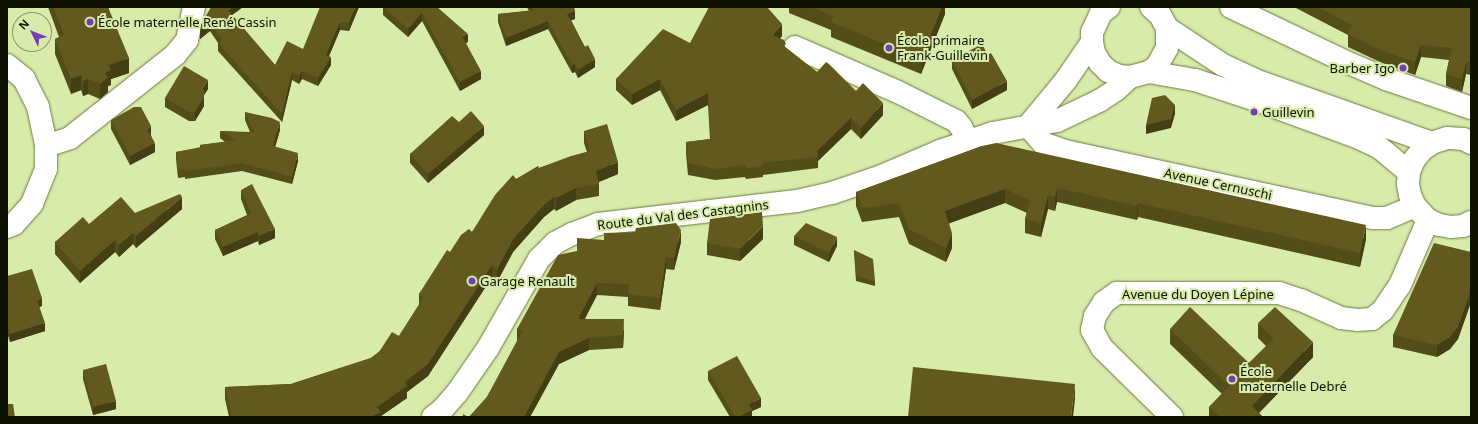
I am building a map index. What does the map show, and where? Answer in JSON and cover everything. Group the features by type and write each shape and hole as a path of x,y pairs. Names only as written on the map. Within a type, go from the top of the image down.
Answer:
{"street":[{"path":"46,146 70,138 175,55 187,40 194,7"},
{"path":"1231,7 1386,79 1471,108"},
{"path":"1155,8 1167,28 1223,65 1255,80 1432,143"},
{"path":"1102,9 1092,32 1094,53 1100,63 1108,70 1119,76 1139,75 1195,80 1253,99 1359,138 1380,148 1409,172"},
{"name":"Route du Val des Castagnins","path":"433,417 442,410 457,393 488,348 539,259 555,243 598,224 797,201 832,193 879,177 968,141 993,133 1057,121 1099,101 1139,75 1157,66 1167,48 1167,28"},
{"path":"1028,126 1066,80 1092,42"},
{"path":"795,47 898,92 956,121 961,127 968,141"},
{"path":"7,65 24,79 38,107 46,146 46,169 32,204 14,224 7,227"},
{"name":"Avenue Cernuschi","path":"1028,126 1043,143 1065,150 1373,218 1387,218 1421,213"},
{"path":"1468,226 1445,226 1421,213 1410,195 1408,184 1409,172 1414,160 1422,150 1432,143 1448,138 1463,139 1471,143"},
{"name":"Avenue du Doyen Lépine","path":"1172,417 1102,348 1092,330 1095,316 1104,302 1117,293 1279,293 1300,300 1341,318 1357,320 1372,319 1383,310 1400,285 1421,213"}],"building":[{"path":"53,7 108,7 129,58 109,65 111,70 105,73 108,77 100,84 88,79 83,81 81,75 71,79 55,39 64,35"},
{"path":"211,7 232,7 228,10 275,65 287,41 303,49 320,7 355,7 349,23 340,22 326,55 331,57 318,78 302,71 299,76 292,72 282,114 218,43 222,40 210,23 200,31 201,25"},
{"path":"383,7 437,7 468,34 462,36 481,71 460,82 422,13 408,29"},
{"path":"532,7 574,7 575,11 567,14 585,47 588,45 595,59 578,70 575,64 572,65 548,21 506,38 498,14 534,10"},
{"path":"709,7 767,7 782,24 772,35 784,40 786,44 784,46 817,72 826,62 856,91 863,83 883,103 861,128 851,118 817,151 818,157 762,163 763,166 746,168 745,165 715,169 688,163 686,142 711,139 708,93 676,110 660,79 632,94 616,79 663,29 690,43"},
{"path":"811,7 942,7 921,59 831,22 833,16"},
{"path":"1317,7 1471,7 1471,63 1466,62 1462,79 1446,74 1452,48 1421,45 1415,62 1380,50 1348,34 1352,25"},
{"path":"982,44 988,55 991,53 1007,81 972,100 952,60"},
{"path":"184,66 208,80 202,89 204,90 204,97 195,112 189,112 165,98"},
{"path":"1165,95 1175,105 1171,119 1146,125 1152,98"},
{"path":"134,107 141,107 151,126 147,129 155,143 130,156 111,120"},
{"path":"471,111 484,126 428,174 410,154 452,116 459,122"},
{"path":"245,112 272,118 280,122 273,146 298,153 292,177 242,163 185,171 185,169 178,170 176,152 201,147 200,145 236,140 220,131 254,133"},
{"path":"607,124 618,162 596,171 599,184 576,188 556,198 554,197 544,205 513,239 497,270 492,265 428,364 405,382 407,386 377,407 381,412 371,417 232,417 225,387 291,384 371,358 379,352 392,332 399,336 423,298 419,294 447,250 450,252 461,235 469,229 472,232 495,195 513,175 516,179 538,166 539,168 571,156 590,151 584,131"},
{"path":"996,143 1366,225 1360,253 1138,203 1137,206 1057,188 1055,197 1048,195 1041,223 1025,219 1030,200 1005,189 945,211 952,233 946,248 909,229 899,203 862,208 856,192 982,146"},
{"path":"252,184 275,229 259,236 258,232 223,247 215,230 251,214 241,190"},
{"path":"180,194 182,197 136,236 133,233 119,245 115,240 80,271 55,242 83,217 89,224 121,197 135,213"},
{"path":"762,212 763,226 740,249 707,243 710,219"},
{"path":"676,223 681,230 674,258 666,257 660,298 628,294 629,284 597,283 578,319 624,319 623,335 589,338 559,352 524,417 469,417 487,397 523,331 517,329 558,255 577,251 577,238 604,240 604,233 635,232 636,228"},
{"path":"806,223 837,237 829,253 794,236"},
{"path":"1434,243 1471,252 1471,294 1470,293 1458,327 1450,337 1437,345 1393,335"},
{"path":"854,250 873,259 875,281 856,276"},
{"path":"32,269 42,298 37,300 45,323 10,334 7,325 7,276"},
{"path":"1190,307 1249,363 1274,339 1258,323 1275,307 1313,342 1252,406 1263,417 1220,417 1209,407 1229,386 1170,329"},
{"path":"737,356 761,398 749,404 752,410 739,417 735,417 708,371"},
{"path":"106,364 116,401 93,407 83,370"},
{"path":"913,367 1075,384 1071,417 908,417"},
{"path":"7,404 13,404 15,417 7,417"}],"place":[{"name":"École maternelle René Cassin","path":"90,22"},
{"name":"École primaire Frank-Guillevin","path":"889,48"},
{"name":"Barber Igo","path":"1403,68"},
{"name":"Guillevin","path":"1254,112"},
{"name":"Garage Renault","path":"472,281"},
{"name":"École maternelle Debré","path":"1232,379"}]}
